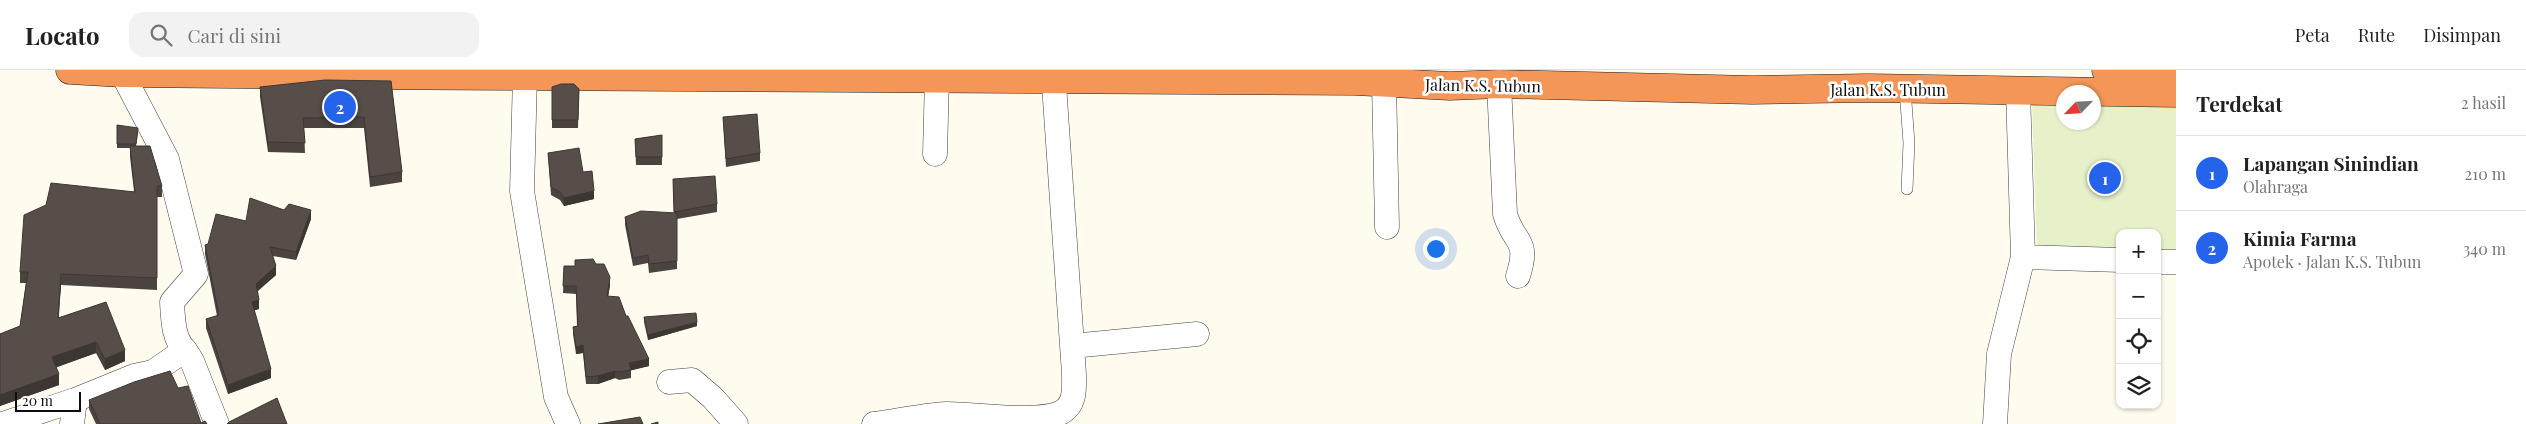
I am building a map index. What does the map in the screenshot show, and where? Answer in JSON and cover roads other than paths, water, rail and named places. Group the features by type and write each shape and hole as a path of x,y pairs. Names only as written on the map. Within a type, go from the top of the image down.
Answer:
{"highway":[{"name":"Jalan K.S. Tubun","path":"70,70 122,73 525,75 643,73 937,78 1053,74 1384,82 1449,78 1504,85 1551,86 1753,90 1905,89 2176,93"},
{"path":"2106,70 2176,71"}],"street":[{"path":"122,73 167,159 196,274 172,302 176,335 180,345 192,361 217,424"},
{"path":"874,424 947,419 1036,417 1062,412 1070,405 1074,392 1072,346 1053,74"},
{"path":"525,75 522,190 556,397 568,424"},
{"path":"935,154 937,78"},
{"path":"1384,82 1387,227"},
{"path":"1504,85 1505,214 1509,226 1520,242 1523,254 1518,276"},
{"path":"1994,424 1999,354 2023,257 2018,90"},
{"path":"2023,257 2116,260"},
{"path":"2161,262 2176,262"},
{"path":"1072,346 1197,334"},
{"path":"3,424 75,400 134,376 153,372 185,350"},
{"path":"669,382 692,380 713,398 736,424"},
{"path":"72,424 75,400"}],"lane":[{"path":"1905,89 1909,143 1907,189"}],"place":[{"name":"Kimia Farma","path":"340,107"},
{"name":"Lapangan Sinindian","path":"2105,178"}]}
